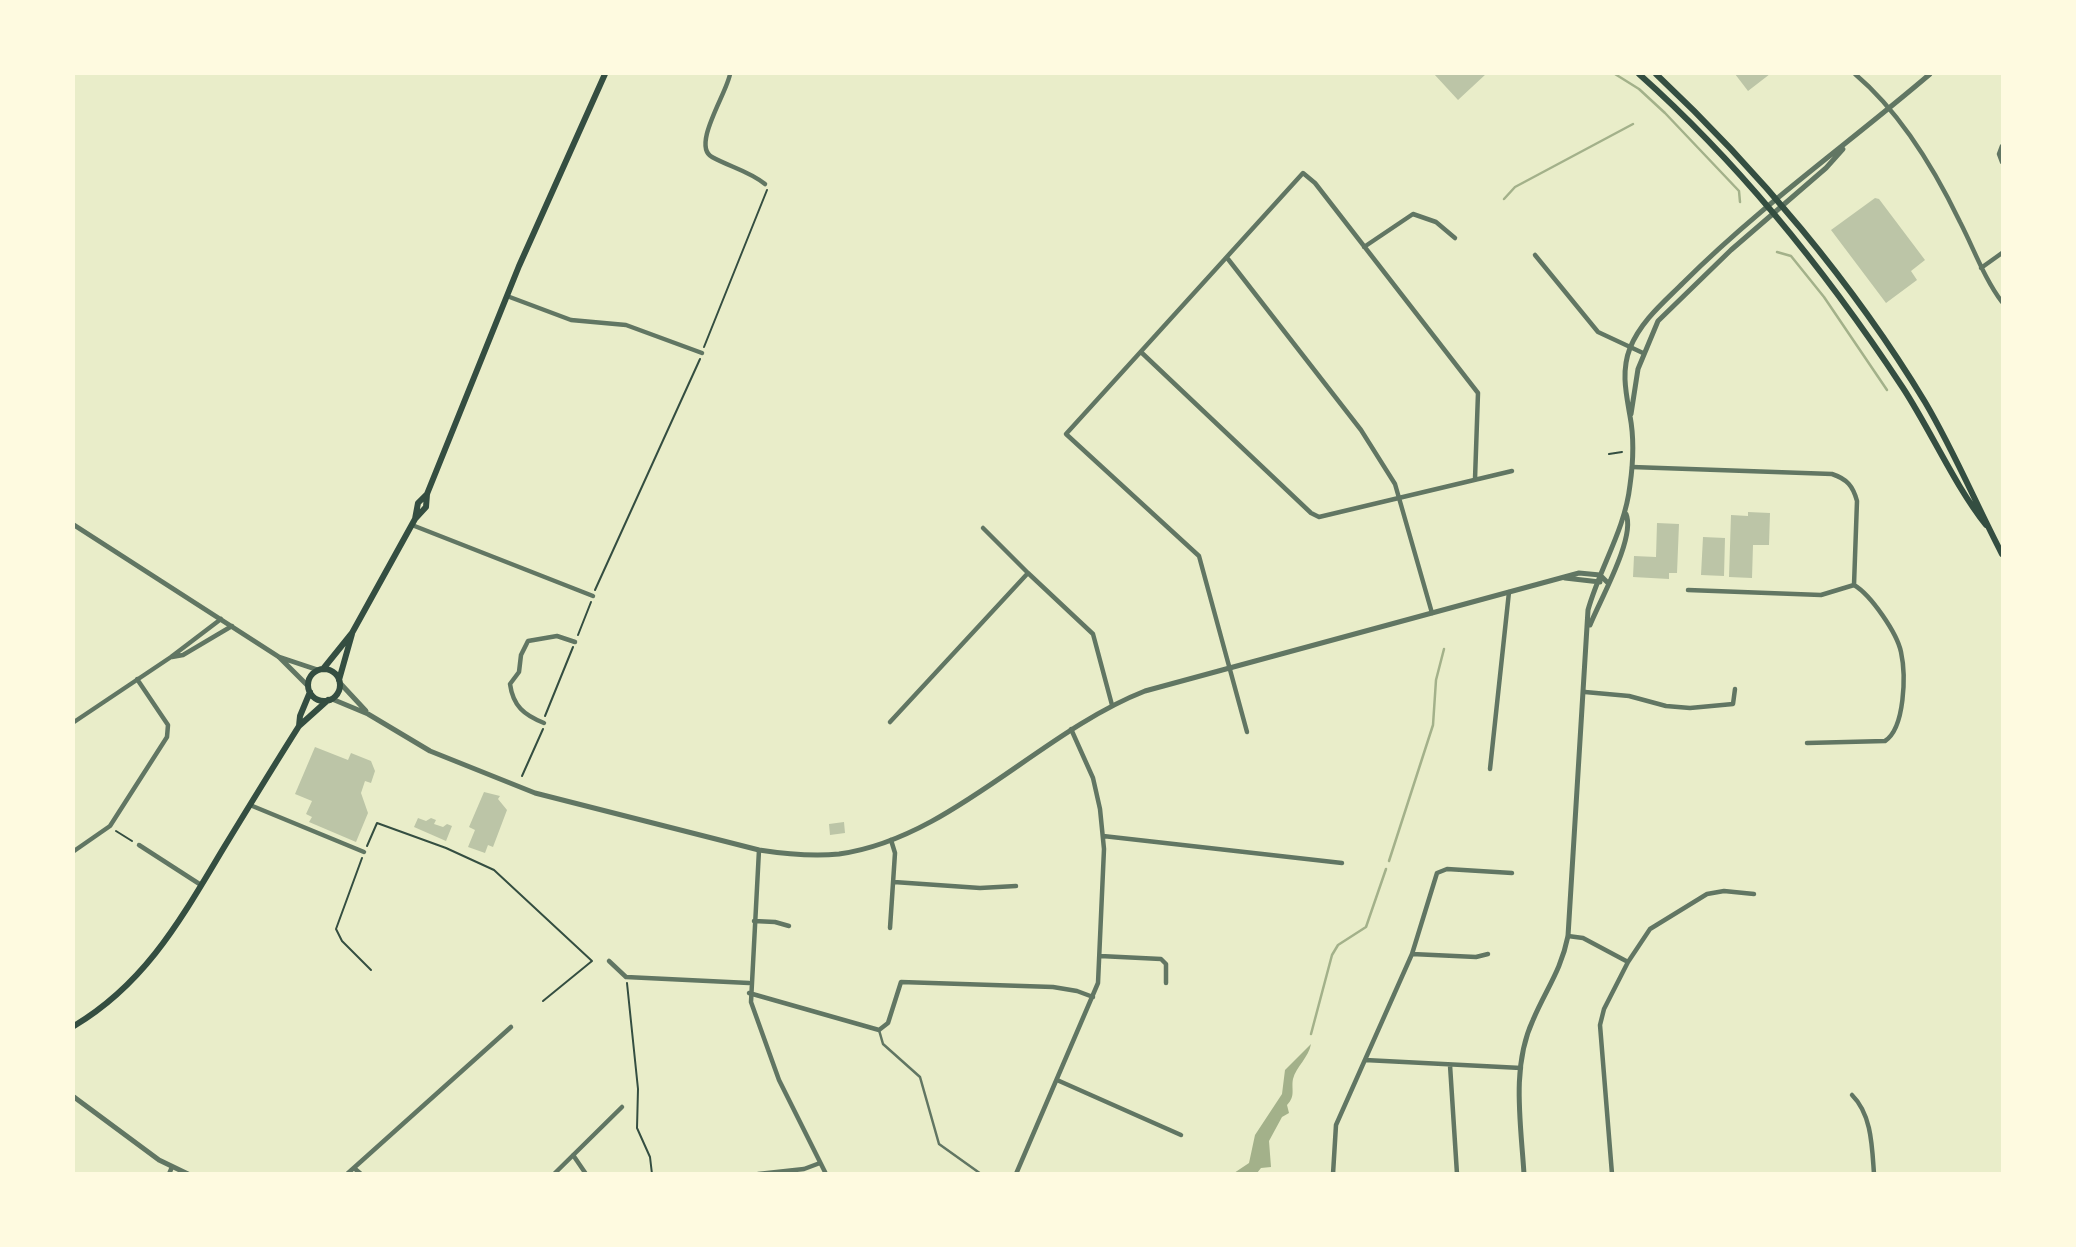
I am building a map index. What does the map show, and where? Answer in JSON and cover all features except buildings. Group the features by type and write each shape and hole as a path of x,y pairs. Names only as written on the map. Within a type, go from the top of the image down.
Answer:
{"main road":[{"path":"299,726 311,676 321,669 352,633 414,522 415,509 420,498 427,494 507,296 605,74"},
{"path":"1639,74 1699,129 1766,205 1847,309 1902,386 1979,516 1992,532"},
{"path":"1656,74 1728,144 1775,198 1871,322 1912,381 1946,439 2003,554"},
{"path":"74,1026 102,1009 127,987 165,943 299,726 338,692 352,633"},
{"path":"321,669 333,671 340,681"},
{"path":"309,689 318,699 330,699"}],"street":[{"path":"730,74 705,136 704,148 708,155 755,175 765,184"},
{"path":"1855,74 1889,109 1937,177 1981,268 2003,302"},
{"path":"1524,1174 1521,1068 1532,1020 1558,975 1568,936 1589,628 1588,610 1626,514 1631,467 1630,417 1625,382 1630,349 1637,333 1656,308 1766,205 1847,144 1930,74"},
{"path":"1630,417 1643,353 1658,321 1731,250 1826,168 1847,144"},
{"path":"2003,146 1999,154 2003,162"},
{"path":"1247,732 1199,556 1066,434 1228,259 1303,173 1315,183 1478,393 1475,479"},
{"path":"1364,247 1413,214 1436,222 1455,238"},
{"path":"1981,268 2003,253"},
{"path":"1535,256 1598,332 1643,353"},
{"path":"1228,259 1382,461 1400,497 1432,613"},
{"path":"507,296 571,320 626,325 702,353"},
{"path":"1142,353 1311,513 1326,517 1512,471"},
{"path":"1631,467 1832,474 1844,479 1854,491 1857,501 1854,585"},
{"path":"1589,628 1626,536 1629,522 1626,514"},
{"path":"414,522 593,596"},
{"path":"74,525 279,657 309,689"},
{"path":"983,528 1093,634 1112,705"},
{"path":"330,699 368,714 430,751 535,793 759,850 827,855 891,840 937,817 1070,728 1112,705 1146,691 1584,572 1600,575 1607,582"},
{"path":"890,722 1028,573"},
{"path":"1565,578 1607,582"},
{"path":"1688,590 1821,595 1854,585 1866,592 1901,652 1898,727 1889,739 1880,743 1807,743"},
{"path":"1489,769 1509,592"},
{"path":"74,722 171,657 221,619"},
{"path":"171,657 183,655 232,626"},
{"path":"544,723 520,710 512,698 510,684 519,673 523,648 528,641 546,636 575,642"},
{"path":"279,657 321,669"},
{"path":"74,851 110,826 169,732 137,679"},
{"path":"340,681 368,714"},
{"path":"1585,692 1629,696 1666,706 1690,708 1734,704 1735,689"},
{"path":"1016,1174 1093,997 1100,956 1103,836 1093,778 1070,728"},
{"path":"250,805 364,852"},
{"path":"1103,836 1342,863"},
{"path":"890,928 895,853 891,840"},
{"path":"139,845 201,885"},
{"path":"759,850 749,993 779,1080 826,1174"},
{"path":"1333,1174 1336,1125 1412,954 1440,870 1512,873"},
{"path":"894,882 980,888 1016,886"},
{"path":"1612,1174 1600,1025 1604,1009 1628,962 1650,929 1707,894 1724,891 1754,894"},
{"path":"754,921 789,926"},
{"path":"1568,936 1583,939 1628,962"},
{"path":"1412,954 1476,957 1488,954"},
{"path":"1100,956 1161,959 1166,964 1166,983"},
{"path":"609,961 626,977 749,984"},
{"path":"749,993 879,1030 888,1023 901,982 1064,988 1093,997"},
{"path":"347,1174 511,1027"},
{"path":"1365,1060 1521,1068"},
{"path":"1450,1065 1457,1174"},
{"path":"1057,1080 1181,1135"},
{"path":"1852,1095 1863,1110 1868,1124 1874,1174"},
{"path":"74,1097 170,1170 188,1174"},
{"path":"554,1174 622,1107"},
{"path":"573,1155 586,1174"},
{"path":"758,1174 804,1169 820,1163"},
{"path":"354,1168 361,1174"}],"lane":[{"path":"879,1030 883,1044 920,1077 940,1144 981,1174"}],"path":[{"path":"522,776 542,738 544,723 593,596 702,353 766,196 765,184"},
{"path":"1609,454 1622,452"},
{"path":"371,970 342,941 337,929 377,823 446,848 502,876 592,961 543,1001"},
{"path":"110,826 139,845"},
{"path":"626,977 638,1089 637,1128 650,1157 652,1174"}],"shaded area":[{"path":"1311,1044 1293,1079 1292,1095 1287,1105 1289,1113 1282,1117 1269,1141 1271,1167 1261,1168 1257,1173 1234,1173 1249,1163 1255,1135 1282,1094 1285,1070"}],"waterway":[{"path":"1615,74 1639,89 1665,113 1739,191 1740,202"},
{"path":"1504,199 1515,187 1633,124"},
{"path":"1777,252 1791,256 1824,297 1887,390"},
{"path":"1389,861 1433,725 1436,680 1444,649"},
{"path":"1311,1034 1332,955 1338,945 1366,927 1386,869"}]}
